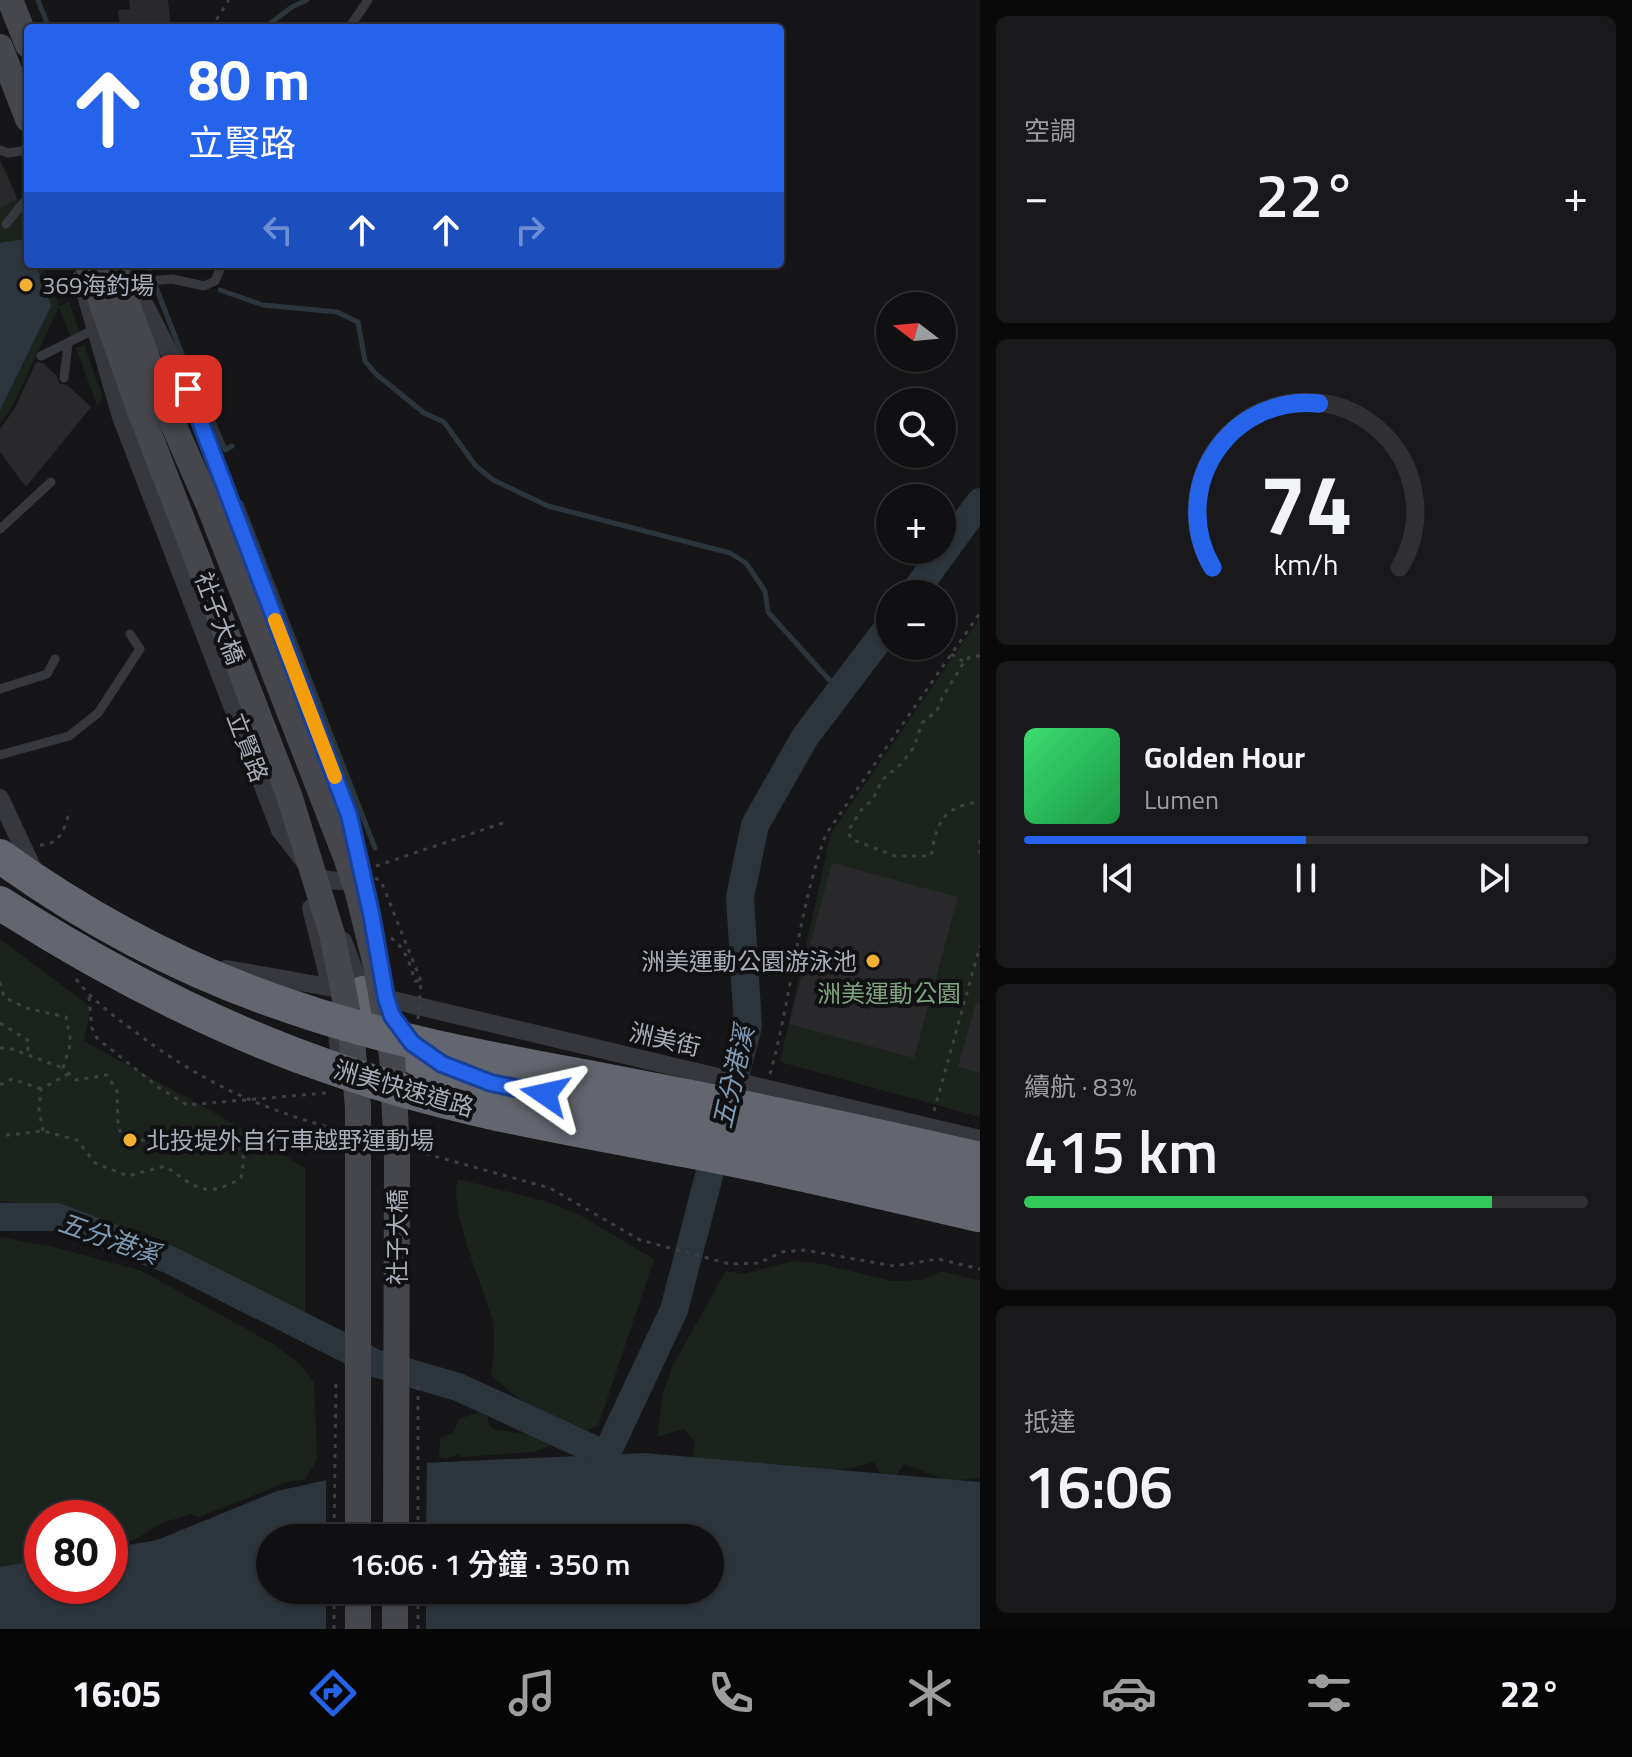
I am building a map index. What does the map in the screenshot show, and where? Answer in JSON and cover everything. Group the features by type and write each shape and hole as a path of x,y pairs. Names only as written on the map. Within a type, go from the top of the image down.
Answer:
{"highway":[{"name":"洲美快速道路","path":"10,850 55,895 132,939 307,1012 378,1033 472,1055 804,1119 980,1159"},
{"name":"洲美快速道路","path":"0,903 60,941 160,995 235,1030 335,1069 426,1097 517,1118 764,1166 980,1215"},
{"path":"374,995 412,1043 442,1064 491,1083 856,1157 980,1187"}],"street":[{"path":"10,0 24,98"},
{"name":"立賢路","path":"78,268 103,331 144,410"},
{"name":"立賢路","path":"89,268 121,417 280,830 318,879 374,995"},
{"path":"113,268 144,410 301,866 329,978 340,1053 347,1140 346,1524"},
{"path":"126,268 188,389 349,815 368,874 374,995"},
{"name":"社子大橋","path":"144,410 210,508 346,857 376,965 392,1056 397,1152 396,1524"},
{"name":"社子大橋","path":"144,410 289,795 332,934 351,1030 358,1107 358,1524"},
{"path":"210,508 262,611 357,854 388,962 403,1055 409,1152 408,1524"},
{"path":"0,798 10,850"},
{"name":"洲美街","path":"10,850 104,912 229,970 374,995 701,1072 757,1080 980,1139"},
{"path":"318,879 339,881 368,874"},
{"path":"346,1604 346,1629"},
{"path":"358,1604 358,1629"},
{"path":"395,1604 395,1629"},
{"path":"408,1604 408,1629"}],"lane":[{"path":"352,24 368,0"},
{"path":"0,150 8,153 24,151"},
{"path":"6,224 24,202"},
{"path":"133,282 172,279 204,286 215,281 220,268"},
{"path":"41,356 103,331"},
{"path":"64,378 68,344"},
{"path":"0,529 51,482"},
{"path":"0,755 69,736 98,713 140,649 130,634"},
{"path":"0,689 47,674 55,659"}],"path":[{"path":"214,24 229,0"},
{"path":"956,647 980,613"},
{"path":"980,656 971,656 964,662 937,711 922,723 914,747 901,764 882,780 873,799 862,809 848,831 851,839 895,856 931,856 935,835 945,814 961,804 980,802"},
{"path":"956,657 964,662"},
{"path":"757,1080 769,1077 781,1035 813,867 826,834 947,660"},
{"path":"10,850 48,845 63,834 70,810"},
{"path":"368,874 506,822"},
{"path":"980,840 980,853"},
{"path":"368,874 381,881 421,981 415,981 398,943 381,937"},
{"path":"930,1126 980,946"},
{"path":"0,982 4,997 26,1008 66,1017 71,1042 63,1068"},
{"path":"89,997 92,1028 97,1038 158,1087 187,1105 336,1092"},
{"path":"0,1023 29,1041 27,1055"},
{"path":"0,1048 9,1048 63,1068 76,1080 107,1075 117,1091 118,1126 124,1141 228,1137 244,1158 241,1178 222,1190 205,1191 165,1166 128,1176 95,1163 77,1140 43,1131 0,1136"},
{"path":"0,1085 12,1079 41,1089 68,1074"},
{"path":"41,1089 39,1110 43,1131"},
{"path":"640,1240 730,1264 759,1263 782,1252 804,1250 894,1266 938,1259 980,1269"},
{"path":"334,1604 334,1629"},
{"path":"418,1604 418,1629"}],"green space":[{"name":"369海釣場","path":"4,166 24,214 24,268 45,268 59,306 69,302 80,333 71,337 59,307 12,407 0,424 0,168"},
{"path":"84,345 103,397 97,405 76,348"},
{"name":"洲美運動公園","path":"980,618 980,1117 780,1062 831,833 951,660 956,660 956,653"},
{"name":"北投堤外自行車越野運動場","path":"0,939 91,1007 84,1041 213,1112 305,1168 305,1317 154,1237 36,1205 0,1201"},
{"path":"458,1179 552,1203 583,1217 654,1259 598,1426 586,1431 521,1401 491,1375 493,1326 462,1227 456,1192"},
{"path":"0,1237 50,1246 142,1271 273,1344 301,1365 314,1382 317,1459 305,1480 290,1481 199,1517 191,1514 162,1523 132,1541 128,1541 128,1500 24,1500 24,1576 0,1581"},
{"path":"792,1261 817,1263 892,1281 922,1280 942,1271 980,1281 980,1478 949,1481 904,1464 896,1476 879,1472 874,1462 851,1468 793,1473 692,1459 695,1442 684,1429 657,1437 663,1393 673,1365 726,1271 744,1274"},
{"path":"484,1411 489,1426 494,1429 537,1436 550,1446 534,1452 439,1457 440,1438 453,1433 459,1419"}],"shaded area":[{"name":"369海釣場","path":"24,239 24,268 37,268 51,306 0,410 0,243"},
{"path":"644,1453 980,1482 980,1629 0,1629 0,1567 24,1563 24,1604 128,1604 128,1545 157,1540 277,1491 400,1464"}],"pier":[{"path":"427,1459 426,1524 326,1524 326,1476 400,1460"},
{"path":"326,1604 426,1604 426,1629 326,1629"}],"building":[{"path":"129,0 168,0 171,24 120,24 118,10 130,9"},
{"path":"0,161 17,199 0,208"},
{"path":"36,362 43,363 57,376 59,383 67,385 91,407 26,487 0,452 0,429 15,408"},
{"name":"洲美運動公園游泳池","path":"832,863 958,897 914,1058 789,1024"},
{"path":"976,1003 980,1003 980,1073 958,1067"}],"waterway":[{"path":"38,0 47,24"},
{"path":"269,24 307,0"},
{"path":"149,268 190,375"},
{"path":"220,290 263,305 337,312 358,322 365,361 376,374 424,413 444,422 475,465 493,480 548,506 730,553 746,563 765,591 768,612 841,693"},
{"path":"191,368 225,450 232,446"},
{"name":"五分港溪","path":"923,580 980,502"},
{"path":"241,503 375,848"},
{"name":"五分港溪","path":"598,1524 606,1455 674,1310 748,1026 740,897 755,825 805,737 876,643"},
{"name":"五分港溪","path":"0,1217 57,1217 170,1260 375,1363 458,1387 606,1455"}],"slow traffic":[{"path":"275,620 335,777"}],"place":[{"name":"369海釣場","path":"26,285"},
{"name":"洲美運動公園游泳池","path":"873,961"},
{"name":"北投堤外自行車越野運動場","path":"130,1140"}],"route":[{"path":"188,389 349,815 392,1016 412,1043 442,1064 491,1083 545,1094"}]}
